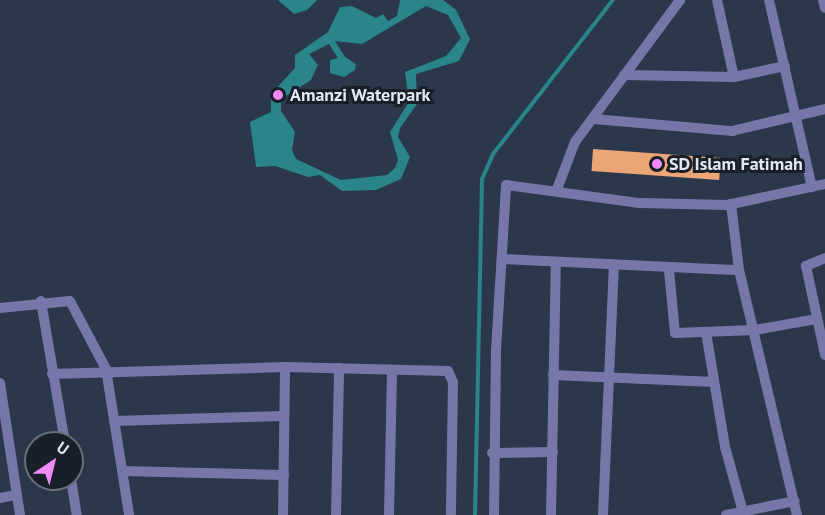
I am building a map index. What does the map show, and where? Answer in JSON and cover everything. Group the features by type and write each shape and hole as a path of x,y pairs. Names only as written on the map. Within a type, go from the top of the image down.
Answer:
{"street":[{"path":"557,189 575,142 680,0"},
{"path":"717,0 734,77"},
{"path":"770,0 812,187"},
{"path":"823,0 825,8"},
{"path":"624,75 734,77 785,66"},
{"path":"594,119 732,131 825,109"},
{"path":"494,515 492,453 502,260 503,189 511,184 639,202 731,204 825,184"},
{"path":"731,204 739,270 798,515"},
{"path":"825,258 806,266 825,355"},
{"path":"502,260 669,270 739,270"},
{"path":"551,515 556,262"},
{"path":"603,515 614,266"},
{"path":"669,270 672,330 706,332 755,330 817,319"},
{"path":"0,308 41,301 69,301 106,369 129,515"},
{"path":"41,301 62,431"},
{"path":"706,332 725,447 743,512"},
{"path":"52,374 106,369 285,367 452,374 451,515"},
{"path":"283,515 285,367"},
{"path":"336,515 339,368"},
{"path":"388,515 392,370"},
{"path":"553,375 714,382"},
{"path":"0,383 5,445 20,515"},
{"path":"114,421 284,416"},
{"path":"492,453 553,452"},
{"path":"122,471 284,475"},
{"path":"73,491 77,515"},
{"path":"0,498 16,495"},
{"path":"726,515 795,501"}],"shaded area":[{"path":"278,0 317,0 307,10 294,14"},
{"name":"Amanzi Waterpark","path":"400,0 443,0 456,10 470,39 459,61 416,74 417,104 400,128 398,137 410,157 401,179 376,190 342,191 320,175 308,177 275,166 256,167 250,122 271,112 271,94 295,68 295,55 328,32 340,7 352,6 376,18 383,14 388,21 397,16","holes":["426,6 448,15 461,38 446,56 405,72 409,102 390,132 398,160 395,168 387,175 341,180 296,159 292,150 295,132 281,111 281,99 311,80 318,65 309,54 329,44 338,58 330,60 330,73 344,77 355,70 356,64 345,57 335,41 362,44"]}],"building":[{"name":"SD Islam Fatimah","path":"593,149 721,158 719,180 591,171"}],"waterway":[{"path":"475,515 482,179 493,154 613,0"}],"place":[{"name":"Amanzi Waterpark","path":"278,95"},
{"name":"SD Islam Fatimah","path":"657,164"}]}
